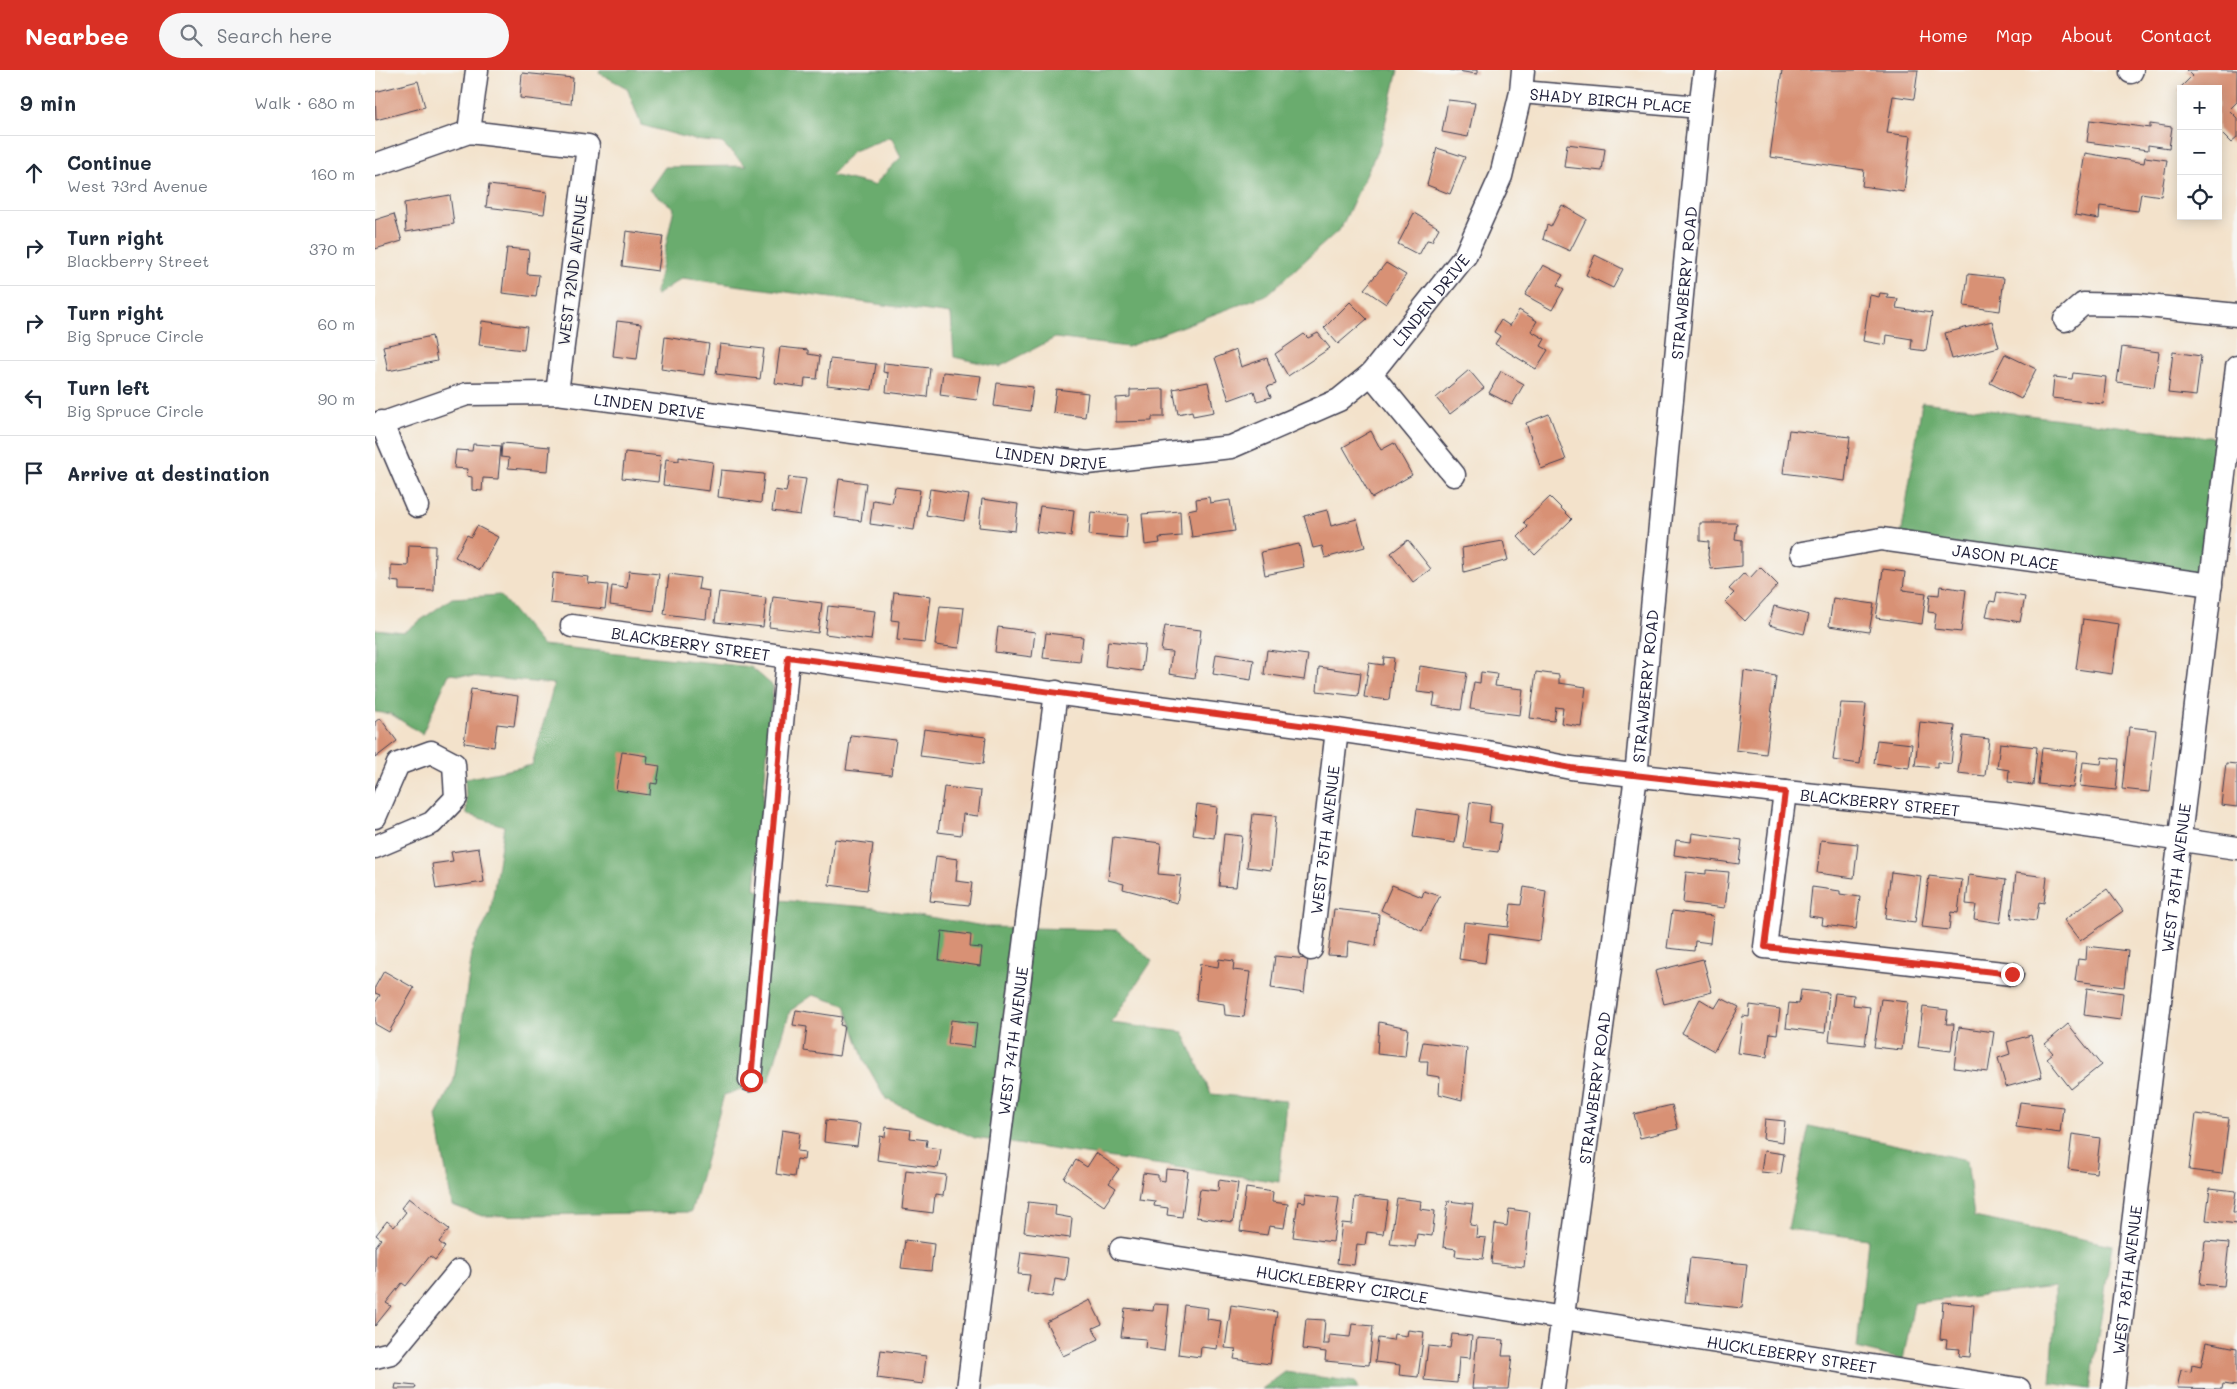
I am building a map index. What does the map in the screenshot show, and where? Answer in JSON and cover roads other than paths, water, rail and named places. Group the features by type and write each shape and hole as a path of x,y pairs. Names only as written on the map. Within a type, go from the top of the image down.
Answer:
{"street":[{"path":"375,165 469,132 477,70"},
{"name":"STRAWBERRY ROAD","path":"1553,1389 1636,776 1705,70"},
{"name":"SHADY BIRCH PLACE","path":"1522,81 1700,107"},
{"name":"LINDEN DRIVE","path":"378,424 467,394 557,393 1087,463 1231,447 1339,400 1371,374 1465,256 1501,176 1522,81"},
{"name":"WEST 72ND AVENUE","path":"469,132 588,146 557,393"},
{"path":"2065,320 2083,304 2138,305 2237,315"},
{"name":"WEST 78TH AVENUE","path":"2113,1389 2237,367"},
{"path":"1371,374 1454,475"},
{"path":"378,424 417,506"},
{"name":"JASON PLACE","path":"1802,553 1881,539 2211,585"},
{"name":"BLACKBERRY STREET","path":"572,626 788,657 1337,730 1636,776 2003,814 2237,848"},
{"path":"751,1080 788,657"},
{"name":"WEST 74TH AVENUE","path":"968,1389 1056,692"},
{"name":"WEST 75TH AVENUE","path":"1311,949 1337,730"},
{"path":"375,817 397,764 431,752 454,764 456,798 432,823 375,847"},
{"path":"1785,792 1765,947 2012,974"},
{"name":"HUCKLEBERRY CIRCLE","path":"1121,1249 1563,1319"},
{"path":"375,1357 391,1352 459,1271"},
{"name":"HUCKLEBERRY STREET","path":"1563,1319 2019,1389"}]}
